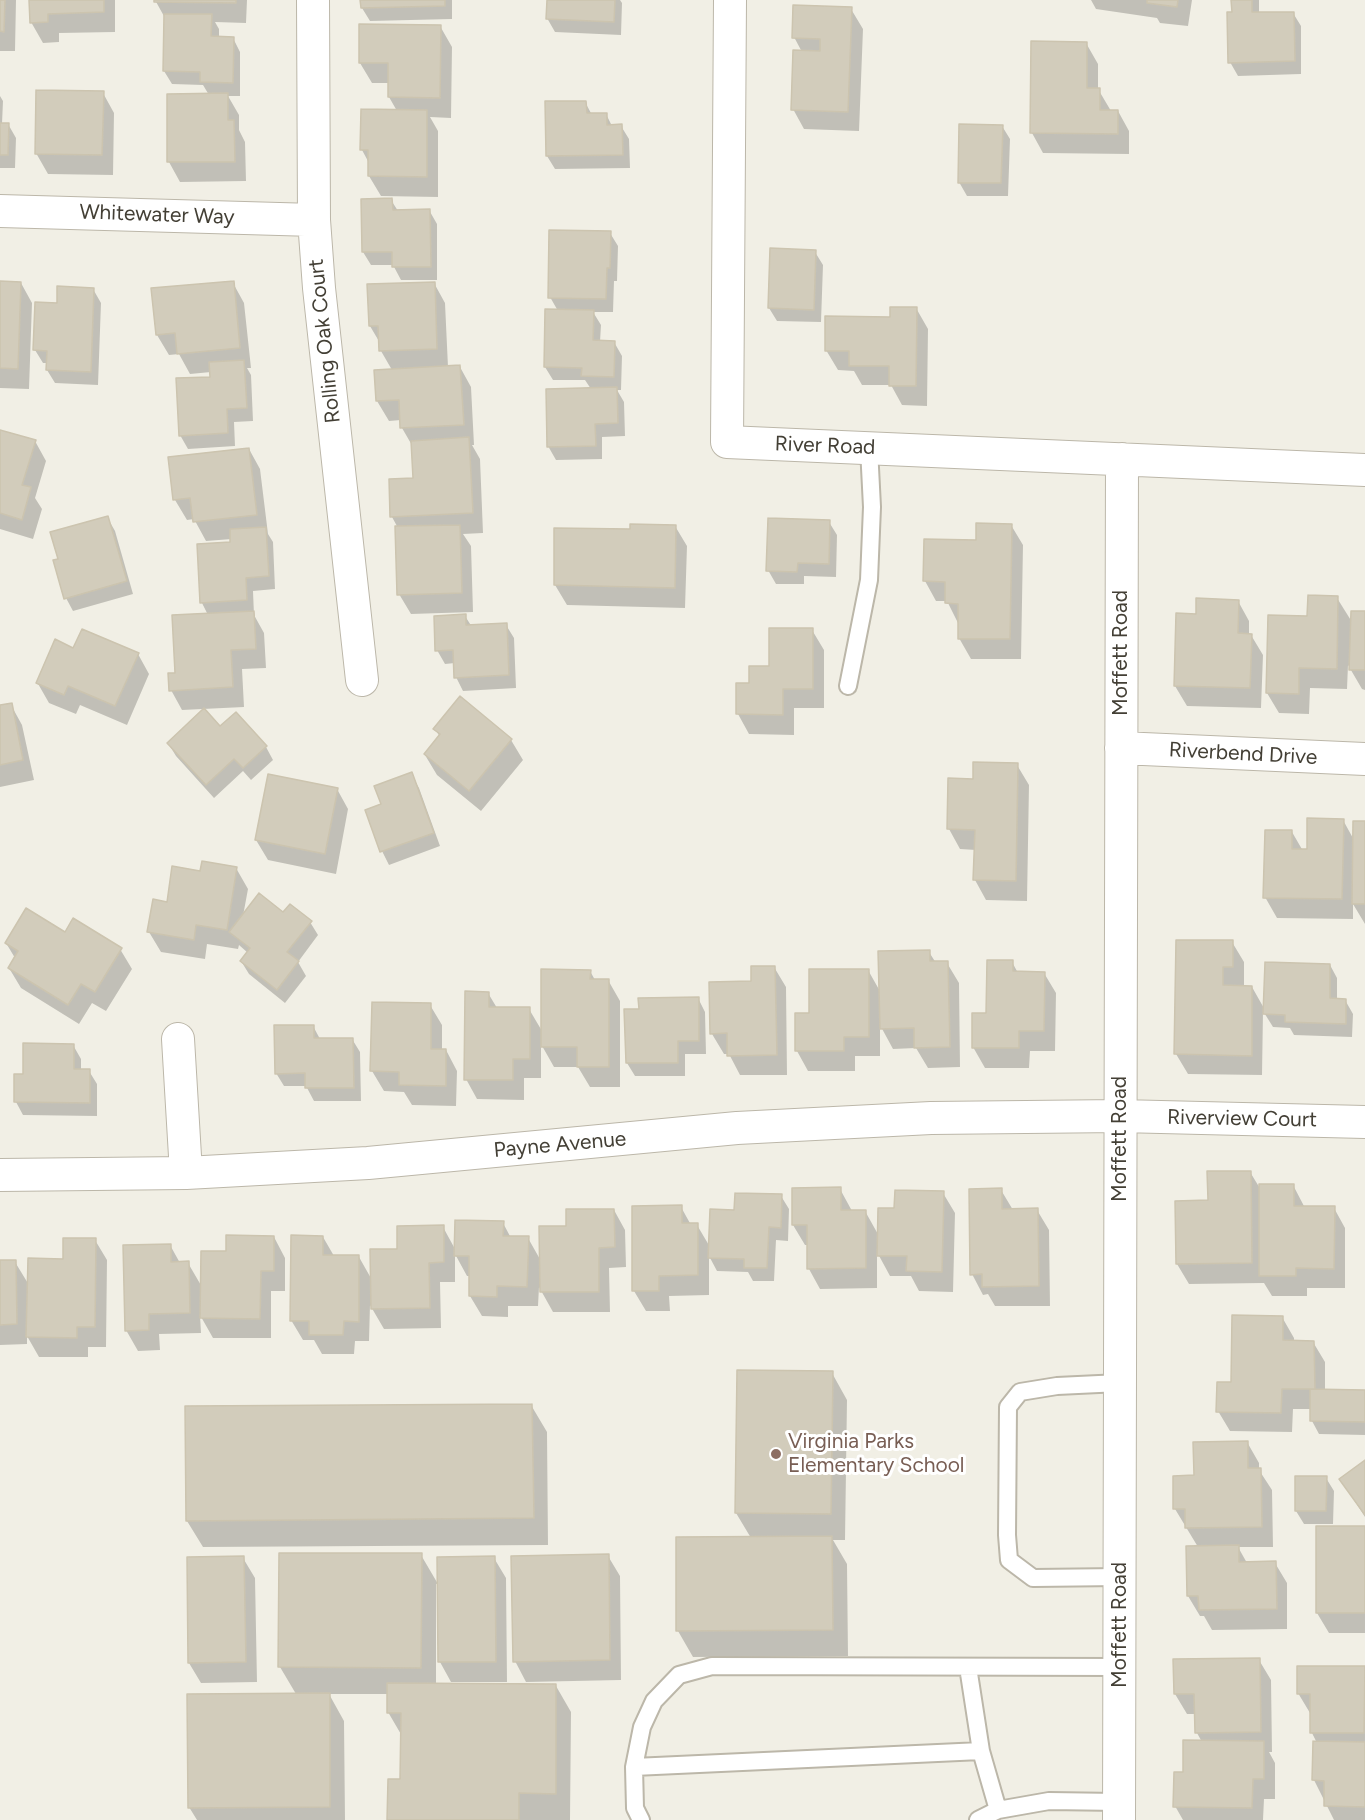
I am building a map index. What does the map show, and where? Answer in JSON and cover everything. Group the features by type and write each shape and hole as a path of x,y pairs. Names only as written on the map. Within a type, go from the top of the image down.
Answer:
{"street":[{"name":"Rolling Oak Court","path":"313,0 314,220 320,300 362,680"},
{"name":"River Road","path":"729,0 727,442 1365,470"},
{"name":"Whitewater Way","path":"0,211 314,220"},
{"name":"Moffett Road","path":"1119,1811 1122,459"},
{"name":"Riverbend Drive","path":"1121,748 1365,759"},
{"path":"178,1039 186,1173"},
{"name":"Riverview Court","path":"1120,1116 1365,1122"},
{"name":"Payne Avenue","path":"0,1175 186,1173 368,1163 737,1128 931,1118 1120,1116"}],"lane":[{"path":"848,686 869,580 872,507 869,448"},
{"path":"1120,1383 1057,1386 1020,1392 1008,1407 1007,1523 1009,1560 1033,1578 1120,1577"},
{"path":"641,1820 635,1808 634,1767 642,1727 654,1701 679,1675 712,1666 1120,1667"},
{"path":"968,1667 981,1751 998,1810"},
{"path":"634,1767 981,1751"},
{"path":"978,1820 998,1810 1049,1801 1119,1811"}],"building":[{"path":"0,0 5,0 4,32 0,31"},
{"path":"29,0 104,0 104,12 48,14 48,22 30,23"},
{"path":"154,0 236,0 236,3 154,2"},
{"path":"360,0 445,0 445,6 361,8"},
{"path":"547,0 615,0 614,22 546,19"},
{"path":"1147,0 1178,0 1177,7 1147,3"},
{"path":"1231,0 1252,0 1252,12 1294,12 1295,61 1228,63 1227,12 1232,12"},
{"path":"793,5 852,7 848,112 791,110 793,50 820,51 820,39 792,38"},
{"path":"164,14 212,14 211,36 234,37 233,83 200,82 200,72 163,71"},
{"path":"359,24 441,25 440,98 388,97 388,63 359,63"},
{"path":"1031,41 1087,42 1087,88 1100,88 1100,110 1118,110 1118,134 1030,133"},
{"path":"36,90 104,91 102,155 35,154"},
{"path":"228,93 228,120 234,120 235,162 167,162 167,94"},
{"path":"545,101 586,101 587,113 607,113 607,125 622,124 623,155 546,156"},
{"path":"361,109 427,110 427,177 368,176 368,150 360,150"},
{"path":"0,123 9,123 8,155 0,155"},
{"path":"959,124 1003,125 1001,183 958,183"},
{"path":"392,198 393,210 430,209 431,267 392,267 392,252 362,252 361,199"},
{"path":"549,230 611,231 606,299 548,298"},
{"path":"770,248 816,250 814,310 768,308"},
{"path":"0,281 21,282 18,369 0,368"},
{"path":"234,281 240,348 177,354 175,333 156,335 151,288"},
{"path":"435,282 437,349 379,351 378,326 369,326 367,284"},
{"path":"57,286 94,288 91,372 46,370 47,351 33,350 35,302 57,303"},
{"path":"890,307 917,307 916,386 889,386 889,366 849,366 849,351 825,351 825,316 890,317"},
{"path":"545,309 594,310 593,340 615,341 614,377 581,376 582,368 544,367"},
{"path":"244,360 247,408 227,409 228,433 179,436 176,378 210,377 209,362"},
{"path":"460,365 464,425 400,428 399,400 376,401 374,370"},
{"path":"617,387 618,423 595,424 596,446 547,447 546,389"},
{"path":"0,430 36,440 22,485 31,487 22,520 0,513"},
{"path":"469,437 473,513 390,517 389,479 413,478 411,441"},
{"path":"249,448 257,515 193,522 190,498 173,500 168,457"},
{"path":"108,516 127,581 64,599 53,560 58,559 50,532"},
{"path":"768,518 830,520 829,564 798,563 797,572 766,571"},
{"path":"976,523 1012,524 1010,639 958,639 958,604 945,603 945,582 923,581 924,539 976,540"},
{"path":"630,524 676,525 675,588 554,585 554,528 630,529"},
{"path":"460,525 462,593 397,595 395,526"},
{"path":"266,527 269,576 246,578 247,600 200,603 197,544 230,542 230,529"},
{"path":"1308,595 1338,596 1337,669 1299,668 1299,694 1266,693 1268,615 1307,616"},
{"path":"1196,598 1239,600 1238,633 1252,634 1250,688 1174,686 1176,613 1196,614"},
{"path":"254,611 256,649 231,650 233,687 169,691 168,673 175,673 172,615"},
{"path":"1351,611 1365,611 1365,670 1349,670"},
{"path":"466,614 466,625 507,623 509,675 454,678 453,650 435,651 434,616"},
{"path":"769,628 813,628 813,689 783,689 783,715 736,714 736,683 749,683 749,666 769,666"},
{"path":"82,629 139,653 115,706 68,686 64,695 36,683 55,639 73,648"},
{"path":"460,696 512,739 469,791 424,754 440,734 433,729"},
{"path":"12,703 23,760 0,765 0,705"},
{"path":"204,708 220,726 236,712 267,746 243,768 234,759 206,785 167,743"},
{"path":"973,762 1018,763 1016,881 973,880 975,830 947,829 948,778 973,779"},
{"path":"412,772 434,833 380,852 365,810 381,804 374,786"},
{"path":"268,774 338,788 325,854 255,840"},
{"path":"1307,818 1344,819 1342,899 1263,898 1265,830 1292,830 1292,849 1307,849"},
{"path":"1353,821 1365,821 1365,904 1352,904"},
{"path":"202,861 237,867 227,930 196,925 194,940 147,932 153,899 167,902 172,866 200,871"},
{"path":"259,893 283,912 290,904 312,921 287,952 299,961 277,990 240,961 250,948 229,932"},
{"path":"26,908 65,932 73,918 122,948 95,992 81,984 68,1005 8,968 18,951 5,943"},
{"path":"1176,940 1233,940 1233,967 1223,967 1223,985 1252,986 1252,1056 1174,1054"},
{"path":"930,950 930,961 948,961 950,1047 914,1048 914,1028 880,1029 878,951"},
{"path":"987,960 1013,960 1013,971 1045,972 1044,1031 1019,1031 1019,1048 972,1048 972,1013 986,1013"},
{"path":"1265,962 1330,964 1330,998 1346,999 1346,1024 1285,1022 1285,1015 1263,1014"},
{"path":"751,966 775,966 777,1055 727,1056 727,1033 710,1034 709,982 751,981"},
{"path":"541,969 591,970 590,979 609,979 609,1067 577,1067 577,1047 541,1047"},
{"path":"809,969 869,969 869,1037 844,1037 844,1051 795,1051 795,1013 809,1013"},
{"path":"465,991 489,992 489,1007 530,1007 530,1059 513,1059 513,1080 464,1080"},
{"path":"699,997 699,1041 678,1041 678,1063 626,1063 624,1009 639,1009 638,998"},
{"path":"372,1002 431,1003 431,1049 446,1049 446,1086 399,1085 399,1072 370,1071"},
{"path":"274,1025 314,1025 314,1038 353,1038 354,1088 305,1088 305,1073 275,1074"},
{"path":"23,1043 74,1044 74,1069 90,1069 90,1103 14,1102 14,1074 23,1074"},
{"path":"1207,1171 1251,1171 1252,1263 1176,1264 1175,1201 1208,1200"},
{"path":"1259,1184 1294,1184 1294,1206 1335,1206 1334,1269 1296,1268 1296,1276 1259,1276"},
{"path":"841,1187 841,1210 866,1210 866,1268 807,1269 807,1225 792,1225 792,1188"},
{"path":"1002,1188 1002,1209 1038,1208 1039,1286 982,1287 982,1274 970,1275 969,1189"},
{"path":"895,1190 944,1191 942,1272 906,1271 907,1256 877,1256 878,1208 894,1208"},
{"path":"735,1193 782,1194 781,1228 769,1227 767,1268 744,1268 744,1259 708,1258 710,1209 734,1210"},
{"path":"682,1205 682,1223 698,1223 698,1275 659,1276 659,1291 632,1291 632,1206"},
{"path":"566,1209 614,1209 615,1247 599,1248 599,1292 540,1292 539,1226 566,1226"},
{"path":"455,1220 504,1221 503,1236 529,1236 527,1287 497,1286 497,1297 469,1296 469,1256 454,1256"},
{"path":"444,1225 444,1262 429,1263 430,1308 371,1309 370,1249 397,1249 397,1226"},
{"path":"226,1235 274,1236 274,1271 261,1271 260,1319 200,1318 201,1251 226,1251"},
{"path":"291,1235 323,1236 323,1255 359,1255 359,1322 344,1321 343,1335 309,1335 309,1321 290,1321"},
{"path":"63,1238 96,1238 95,1327 77,1327 77,1338 26,1337 28,1258 63,1259"},
{"path":"171,1244 171,1262 189,1261 190,1313 149,1314 149,1330 125,1331 123,1245"},
{"path":"0,1260 16,1260 17,1324 0,1325"},
{"path":"1232,1315 1283,1316 1283,1340 1314,1341 1315,1389 1282,1389 1281,1413 1216,1412 1217,1382 1231,1382"},
{"path":"737,1370 833,1371 831,1514 735,1513"},
{"path":"1310,1389 1365,1390 1365,1422 1310,1421"},
{"path":"532,1404 534,1518 186,1521 185,1406"},
{"path":"1248,1441 1248,1468 1261,1468 1262,1527 1185,1528 1185,1509 1173,1509 1173,1476 1194,1475 1193,1442"},
{"path":"1365,1460 1365,1515 1339,1479"},
{"path":"1295,1476 1327,1476 1326,1511 1295,1511"},
{"path":"1316,1526 1365,1526 1365,1613 1316,1613"},
{"path":"832,1536 833,1630 676,1631 676,1537"},
{"path":"1239,1545 1239,1562 1276,1561 1277,1609 1199,1610 1198,1596 1187,1596 1186,1546"},
{"path":"279,1553 422,1553 421,1668 278,1667"},
{"path":"609,1554 610,1660 513,1662 511,1556"},
{"path":"244,1556 246,1662 188,1663 187,1557"},
{"path":"495,1556 496,1662 438,1662 437,1557"},
{"path":"1260,1658 1261,1732 1195,1733 1194,1694 1174,1694 1173,1659"},
{"path":"1297,1666 1365,1666 1364,1733 1310,1733 1310,1694 1297,1694"},
{"path":"387,1683 556,1684 556,1794 519,1793 519,1820 387,1820 388,1779 400,1779 401,1713 387,1713"},
{"path":"330,1693 330,1807 188,1808 187,1694"},
{"path":"1183,1740 1264,1741 1264,1779 1253,1779 1252,1808 1173,1807 1174,1772 1183,1772"},
{"path":"1313,1741 1365,1742 1365,1807 1324,1806 1324,1781 1312,1780"}],"place":[{"name":"Virginia Parks Elementary School","path":"776,1454"}]}
